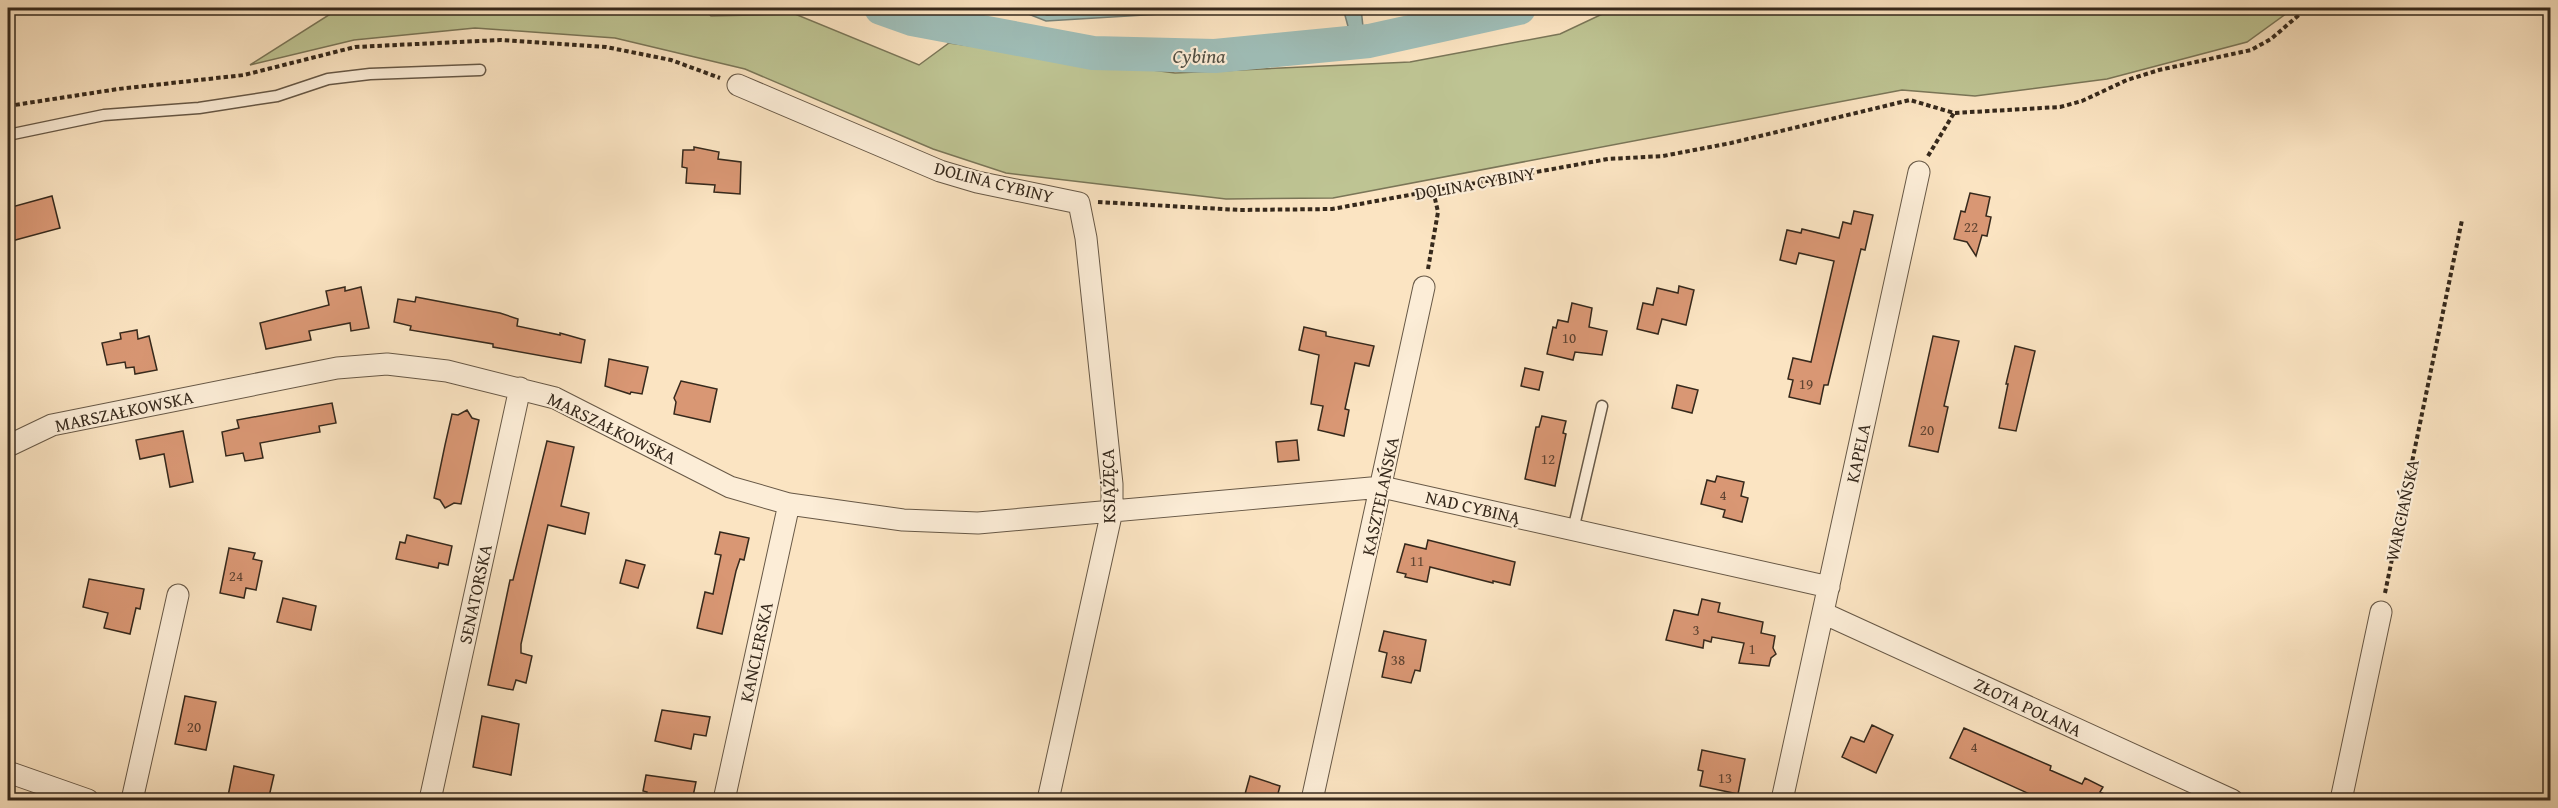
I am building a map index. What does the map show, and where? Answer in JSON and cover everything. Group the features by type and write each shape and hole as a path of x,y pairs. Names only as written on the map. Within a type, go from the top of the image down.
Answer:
{"street":[{"name":"DOLINA CYBINY","path":"738,85 940,171 977,182 1079,203"},
{"name":"KAPELA","path":"1782,801 1919,172"},
{"name":"KSIĄŻĘCA","path":"1048,801 1112,511 1112,484 1087,249 1079,203"},
{"name":"KASZTELAŃSKA","path":"1312,801 1425,287"},
{"name":"MARSZAŁKOWSKA","path":"8,446 52,425 337,368 387,364 447,371 555,398 730,487 789,504 903,520 978,523 1112,511"},
{"name":"SENATORSKA","path":"430,801 520,388"},
{"name":"NAD CYBINĄ","path":"1112,511 1144,506 1382,487 1829,587"},
{"name":"KANCLERSKA","path":"724,801 789,504"},
{"path":"132,801 178,595"},
{"path":"2341,801 2381,612"},
{"name":"ZŁOTA POLANA","path":"1823,613 2232,801"},
{"path":"8,772 88,801"}],"lane":[{"path":"8,135 104,115 199,108 277,96 338,78 370,74 480,70"},
{"path":"1574,530 1602,406"}],"path":[{"name":"DOLINA CYBINY","path":"1079,203 1108,202 1240,210 1332,209 1608,159 1663,156 1731,143 1910,100 1954,113 2060,107 2082,101 2148,73 2251,50 2271,39 2307,8"},
{"path":"1919,172 1954,113"},
{"path":"1425,287 1438,212 1433,190"},
{"name":"WARCIAŃSKA","path":"2381,612 2462,220"}],"green space":[{"path":"364,8 703,8 711,16 795,14 919,65 949,43 1175,73 1410,62 1560,34 1615,8 2294,8 2247,42 2107,79 1975,96 1902,90 1333,198 1226,199 1006,173 933,149 745,69 615,38 475,28 354,40 250,65 335,11"}],"water":[{"path":"1013,8 1260,8 1046,21"},
{"path":"1343,8 1361,8 1363,27 1349,30"}],"building":[{"path":"694,147 719,152 718,159 741,162 740,194 714,192 715,185 686,183 687,168 682,167 683,150 694,150"},
{"path":"1970,193 1990,197 1986,216 1991,217 1987,236 1982,235 1976,256 1967,242 1954,239 1961,211 1965,212"},
{"path":"52,196 60,228 8,242 8,208"},
{"path":"1854,211 1873,215 1865,250 1861,249 1828,385 1824,385 1820,404 1789,397 1793,380 1788,379 1793,358 1811,362 1834,261 1799,253 1796,264 1780,260 1787,230 1801,233 1802,229 1839,238 1843,222 1851,224"},
{"path":"1679,286 1694,290 1686,325 1662,319 1658,334 1637,329 1643,303 1653,305 1657,288 1678,293"},
{"path":"345,287 345,291 361,287 369,328 351,331 350,323 309,331 311,340 266,349 260,323 329,305 326,291"},
{"path":"416,297 500,313 518,319 517,326 560,335 560,333 585,340 581,363 493,347 493,344 410,330 411,326 394,322 398,299 415,302"},
{"path":"1572,303 1592,308 1589,327 1607,331 1602,355 1575,352 1573,360 1547,354 1553,327 1556,328 1558,320 1568,322"},
{"path":"1304,327 1326,332 1326,336 1374,346 1369,366 1355,363 1345,409 1349,410 1344,436 1318,430 1323,406 1311,404 1319,355 1299,350"},
{"path":"137,330 138,339 149,336 157,370 135,374 134,367 126,368 125,362 107,365 102,343 121,339 120,333"},
{"path":"1933,336 1959,341 1944,406 1948,407 1938,452 1909,446"},
{"path":"2015,346 2035,351 2016,431 1999,428"},
{"path":"609,359 648,367 642,394 631,392 630,394 605,386"},
{"path":"1525,368 1543,372 1539,390 1521,386"},
{"path":"681,381 717,389 710,422 674,414 676,402 674,398"},
{"path":"1677,385 1698,390 1692,413 1672,408"},
{"path":"332,403 336,423 319,426 320,432 260,443 263,458 245,461 243,453 226,456 222,432 239,428 237,420"},
{"path":"467,410 472,418 479,420 461,504 454,503 445,508 440,500 434,498 445,445 452,414 458,415"},
{"path":"1542,416 1566,421 1563,433 1566,434 1555,486 1525,479 1536,427 1539,427"},
{"path":"183,431 193,482 170,487 164,454 140,459 136,440"},
{"path":"1297,440 1299,460 1278,462 1276,442"},
{"path":"547,441 574,447 561,506 589,513 585,534 548,525 521,644 521,653 532,656 526,683 516,680 513,690 488,685 510,580 513,580"},
{"path":"1717,476 1744,482 1741,496 1748,498 1742,522 1723,517 1725,510 1701,504 1707,480 1715,482"},
{"path":"720,532 749,538 744,560 740,559 736,571 722,634 697,628 705,592 713,594 721,555 715,554"},
{"path":"407,535 452,546 448,565 439,563 438,568 396,559 400,542 405,543"},
{"path":"1428,540 1515,562 1510,585 1430,567 1427,582 1405,577 1406,574 1397,572 1405,544 1426,549"},
{"path":"229,548 255,553 253,559 262,561 256,590 246,588 244,598 220,593"},
{"path":"626,560 645,565 638,588 620,583"},
{"path":"89,579 144,589 140,609 136,608 130,634 104,628 108,613 83,607"},
{"path":"283,598 316,606 311,630 277,622"},
{"path":"1702,599 1720,603 1718,612 1763,622 1761,633 1775,636 1773,648 1776,654 1771,658 1769,666 1739,663 1744,643 1712,637 1711,642 1704,640 1703,648 1666,640 1674,610 1698,615"},
{"path":"1384,631 1426,640 1420,671 1415,670 1411,683 1382,677 1387,653 1379,651"},
{"path":"185,696 216,702 206,750 175,744"},
{"path":"662,710 710,717 706,736 694,734 691,749 655,741"},
{"path":"482,716 519,724 511,775 473,767"},
{"path":"1872,725 1893,735 1876,773 1842,757 1851,737 1864,742"},
{"path":"1964,728 2051,766 2050,770 2082,784 2085,778 2103,787 2100,792 2119,801 2045,801 1950,758"},
{"path":"1702,750 1745,759 1738,794 1700,786 1703,771 1698,770"},
{"path":"234,766 274,775 268,801 227,801"},
{"path":"646,775 696,782 692,801 645,801 647,792 643,791"},
{"path":"1250,776 1280,786 1276,801 1254,801 1255,797 1245,794"}],"waterway":[{"name":"Cybina","path":"881,8 912,19 1093,53 1215,56 1369,41 1519,8"}]}
